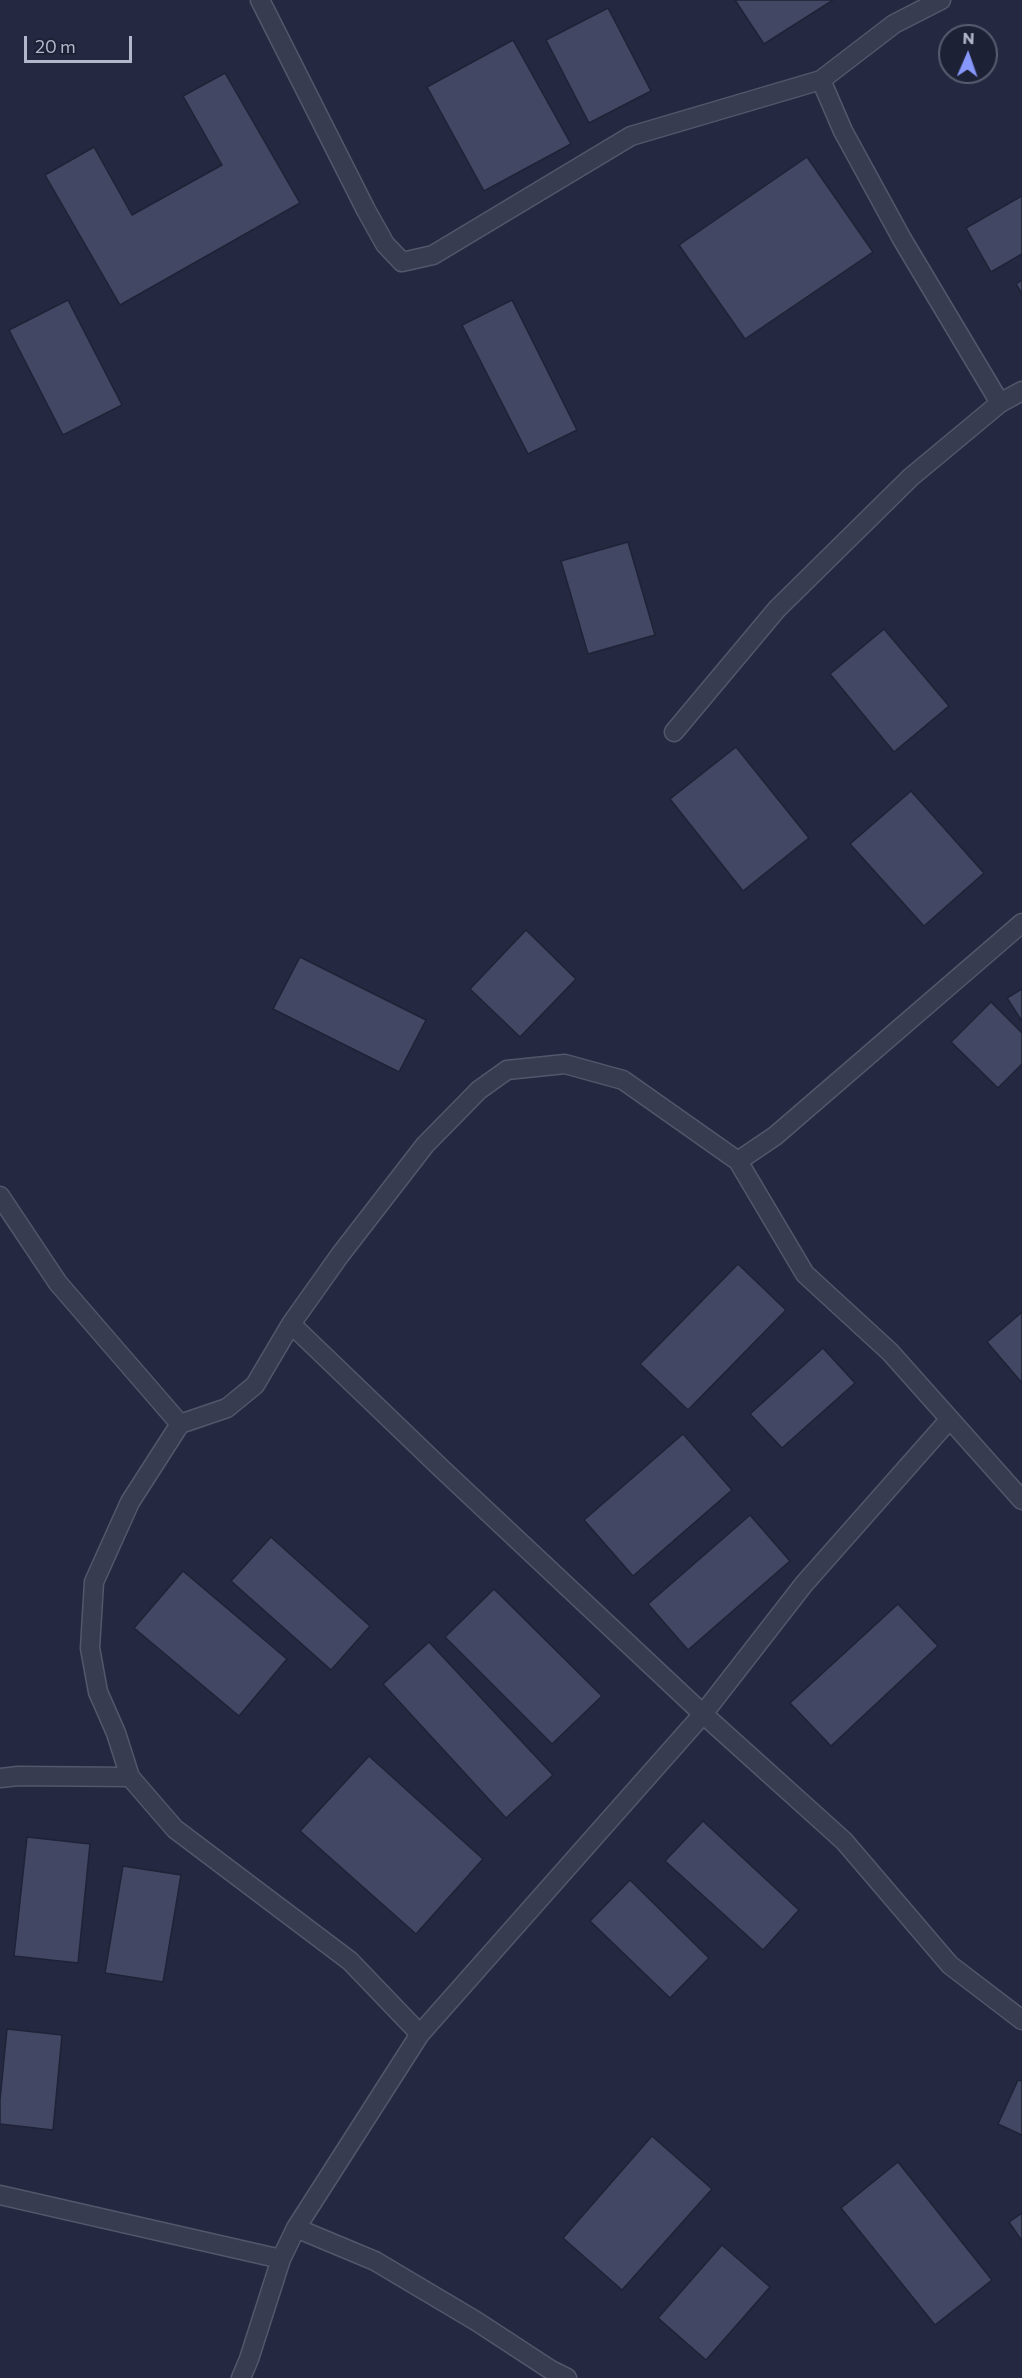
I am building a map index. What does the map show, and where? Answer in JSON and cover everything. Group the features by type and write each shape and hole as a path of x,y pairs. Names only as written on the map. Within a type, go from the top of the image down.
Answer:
{"street":[{"path":"260,0 366,210 385,244 402,262 432,255 631,136 821,81 894,24 941,0"},
{"path":"821,81 843,131 902,239 1000,403"},
{"path":"674,732 777,609 911,477 1000,403 1022,391"},
{"path":"738,1161 775,1136 1022,923"},
{"path":"420,2034 350,1961 175,1829 130,1778 116,1733 98,1692 90,1648 94,1582 130,1502 180,1424 227,1408 255,1384 291,1324 340,1256 425,1145 479,1090 507,1070 566,1064 623,1080 738,1161 805,1274 890,1352 1022,1500"},
{"path":"0,1196 58,1283 180,1424"},
{"path":"291,1324 442,1469 843,1841 950,1965 1022,2020"},
{"path":"241,2378 281,2259 296,2228 420,2034 704,1714 804,1584 949,1420"},
{"path":"0,1778 18,1776 130,1778"},
{"path":"0,2195 281,2259"},
{"path":"296,2228 375,2261 567,2378"}],"building":[{"path":"735,0 833,0 764,44"},
{"path":"608,8 651,91 589,123 546,40"},
{"path":"513,40 571,144 484,191 427,87"},
{"path":"225,73 300,203 120,305 45,175 94,147 132,215 222,165 183,96"},
{"path":"807,157 873,252 745,339 679,245"},
{"path":"1022,196 1022,254 991,272 966,228"},
{"path":"1022,280 1022,294 1016,284"},
{"path":"68,300 122,405 63,435 9,330"},
{"path":"512,300 577,430 528,454 462,325"},
{"path":"628,542 655,635 588,654 561,561"},
{"path":"884,629 949,706 894,752 830,674"},
{"path":"736,747 809,838 743,891 670,799"},
{"path":"911,791 984,873 924,926 850,844"},
{"path":"526,930 576,979 520,1037 470,989"},
{"path":"300,957 426,1020 399,1072 273,1009"},
{"path":"1022,989 1022,1021 1007,998"},
{"path":"991,1002 1022,1033 1022,1064 998,1088 951,1042"},
{"path":"738,1264 786,1310 688,1410 640,1364"},
{"path":"1022,1312 1022,1383 987,1342"},
{"path":"823,1348 855,1383 782,1448 750,1414"},
{"path":"683,1434 732,1490 633,1576 584,1520"},
{"path":"750,1515 790,1561 688,1650 648,1604"},
{"path":"271,1537 370,1626 331,1670 231,1581"},
{"path":"183,1571 287,1659 239,1716 134,1628"},
{"path":"494,1589 602,1696 552,1744 445,1637"},
{"path":"898,1604 938,1646 831,1746 790,1703"},
{"path":"429,1642 553,1775 506,1818 383,1684"},
{"path":"369,1756 483,1859 416,1934 300,1831"},
{"path":"703,1821 799,1910 763,1950 665,1861"},
{"path":"27,1837 90,1844 78,1963 14,1956"},
{"path":"123,1866 181,1875 163,1982 105,1973"},
{"path":"630,1880 709,1958 670,1998 590,1921"},
{"path":"7,2029 62,2035 53,2130 0,2124"},
{"path":"1018,2080 1022,2081 1022,2135 998,2124"},
{"path":"652,2136 712,2189 622,2290 563,2238"},
{"path":"898,2162 992,2280 935,2325 841,2208"},
{"path":"1022,2213 1022,2241 1009,2222"},
{"path":"722,2245 770,2287 706,2360 658,2318"}]}
